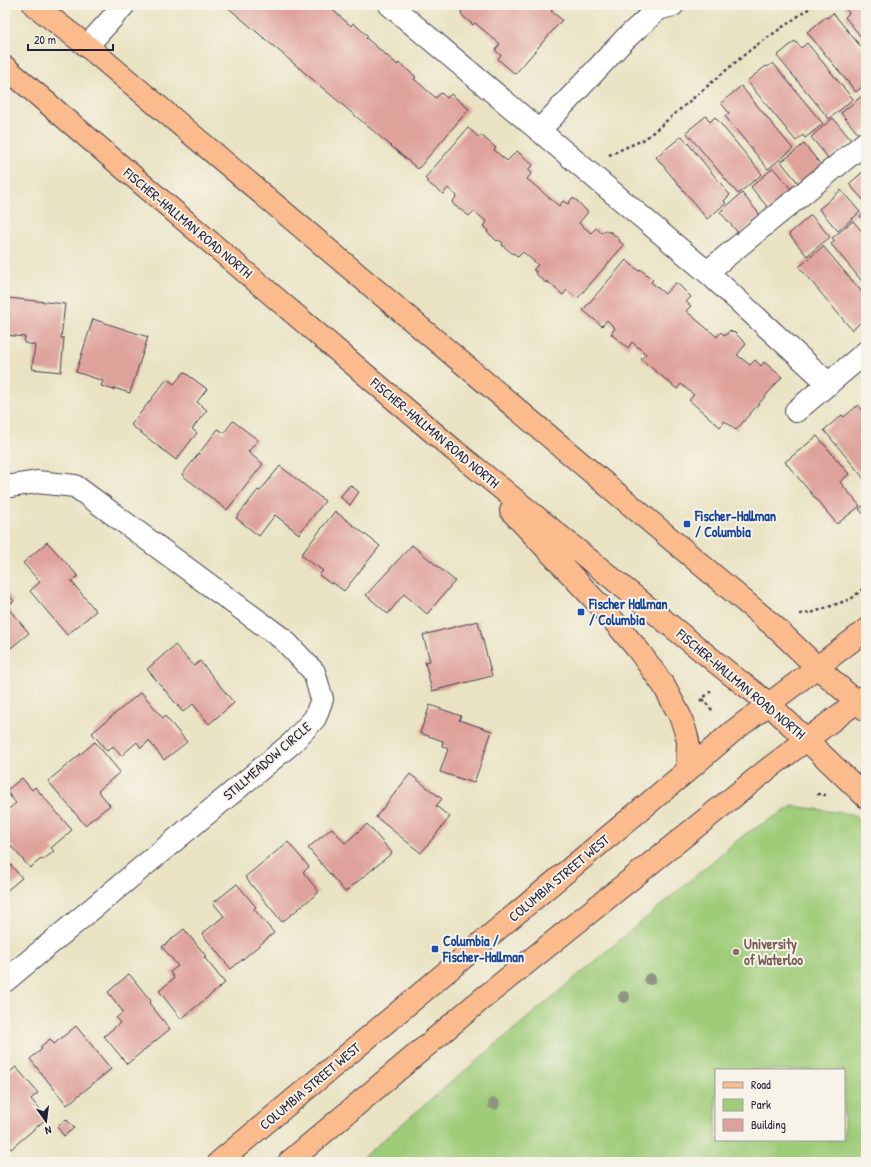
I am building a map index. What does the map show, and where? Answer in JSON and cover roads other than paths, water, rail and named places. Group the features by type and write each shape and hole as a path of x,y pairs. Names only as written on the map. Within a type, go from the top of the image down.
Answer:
{"main road":[{"path":"34,5 87,46 775,627 817,667 863,702 768,769 477,1003 289,1162"},
{"name":"FISCHER-HALLMAN ROAD NORTH","path":"5,67 455,451 768,704 808,740 866,797"},
{"path":"455,451 606,612 639,651 664,686 680,716 688,741 687,771"},
{"name":"COLUMBIA STREET WEST","path":"219,1162 732,732 866,630"}],"street":[{"path":"87,46 124,5"},
{"path":"390,5 707,272 829,384"},
{"path":"539,131 625,39 658,9 673,5"},
{"path":"707,272 866,142"},
{"path":"796,411 866,352"},
{"name":"STILLMEADOW CIRCLE","path":"5,487 37,482 75,486 284,640 314,672 322,699 315,718 292,743 5,981"}],"place":[{"name":"Fischer-Hallman / Columbia","path":"687,524"},
{"name":"Fischer Hallman / Columbia","path":"581,612"},
{"name":"Columbia / Fischer-Hallman","path":"435,949"},
{"name":"University of Waterloo","path":"736,952"}]}
